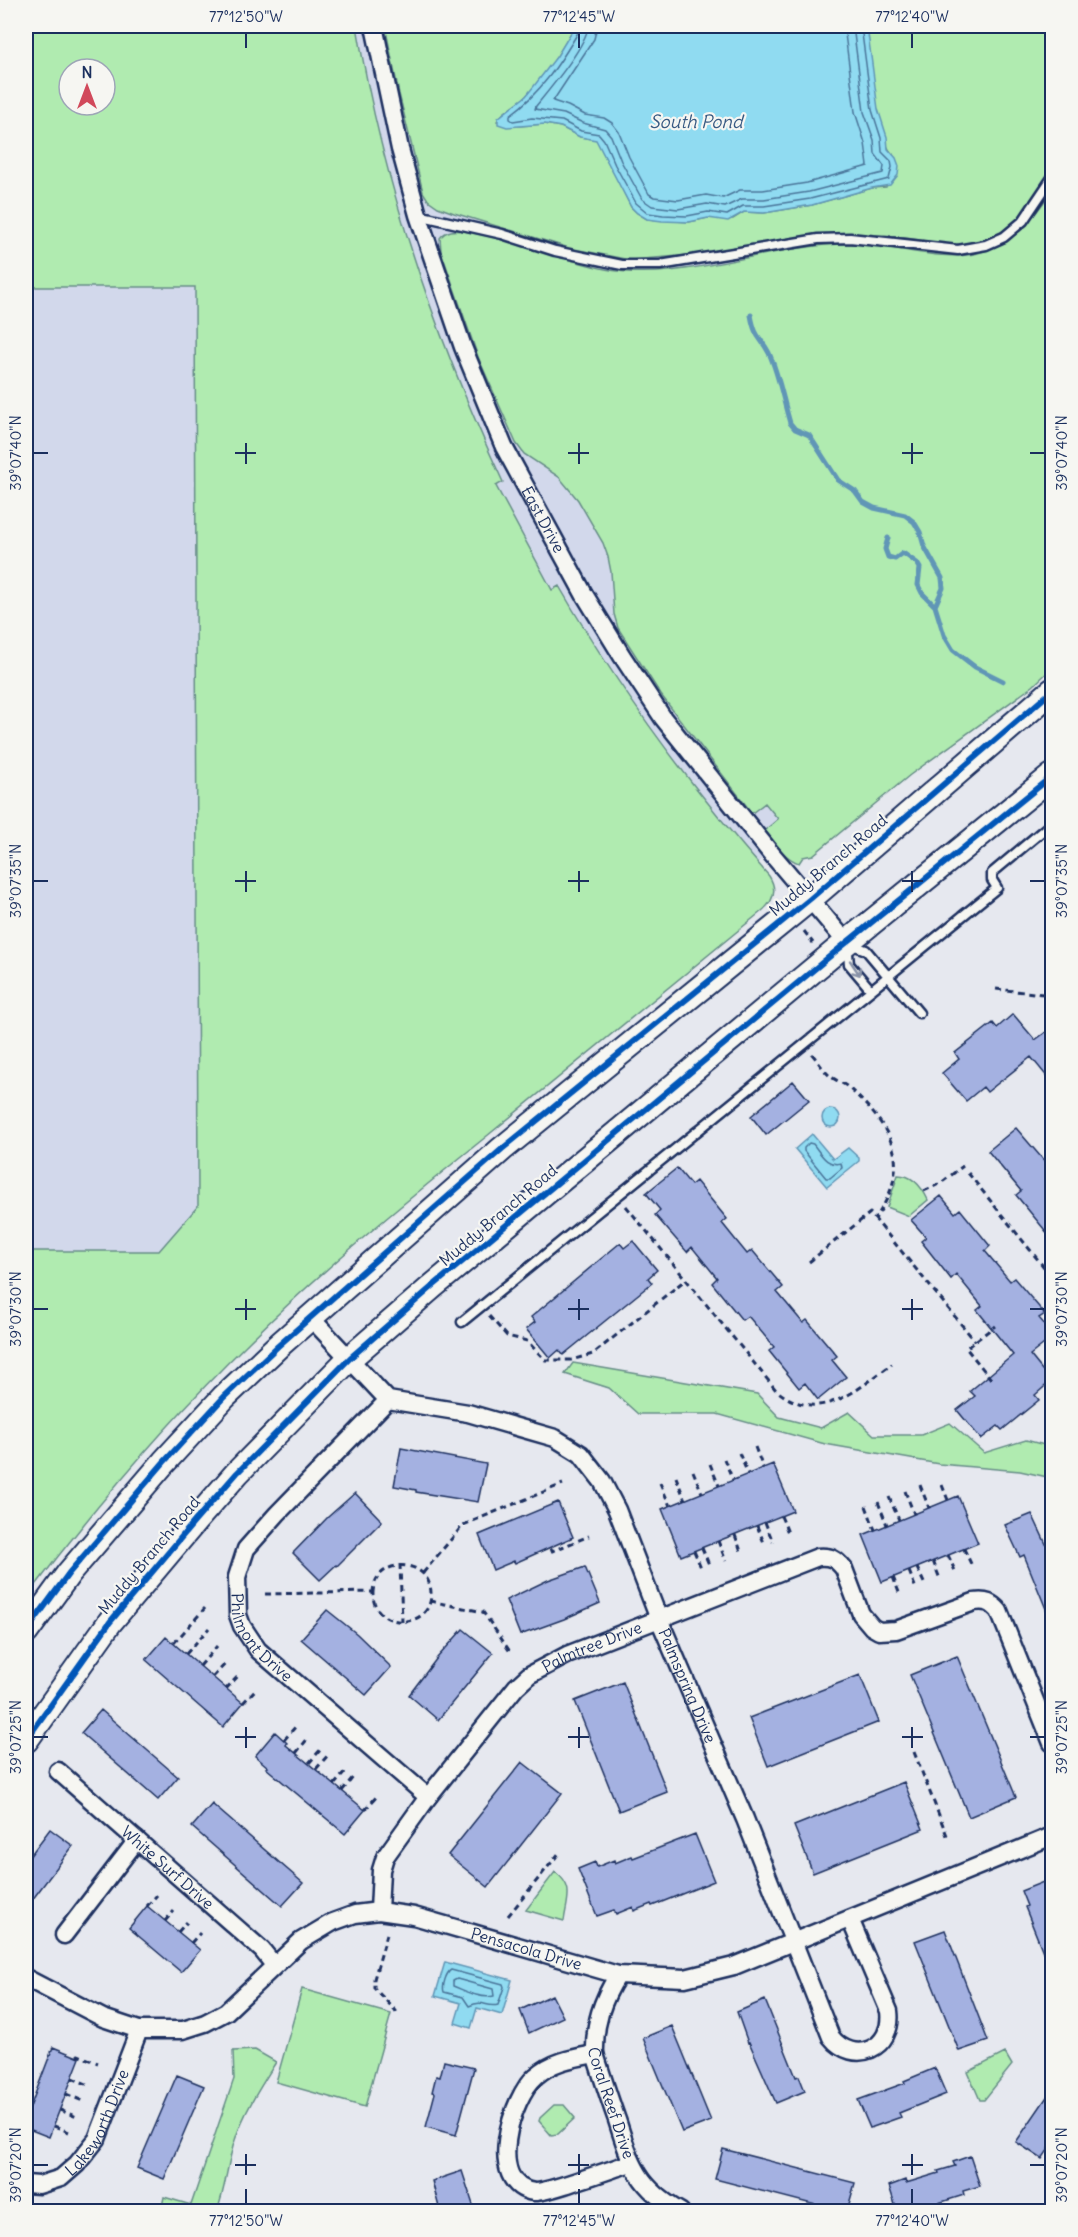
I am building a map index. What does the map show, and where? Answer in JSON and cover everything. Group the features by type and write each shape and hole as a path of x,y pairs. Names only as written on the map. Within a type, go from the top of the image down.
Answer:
{"main road":[{"name":"Muddy Branch Road","path":"26,1632 69,1573 164,1462 224,1397 310,1317 502,1149 810,899 1053,691"},
{"name":"Muddy Branch Road","path":"26,1740 110,1622 195,1521 237,1473 350,1358 433,1286 847,943 1053,776"}],"street":[{"name":"East Drive","path":"374,26 398,138 418,215 454,324 504,447 584,594 663,718 717,787 847,943"},
{"path":"310,1317 388,1400"},
{"name":"Palmspring Drive","path":"388,1400 468,1413 555,1438 581,1454 602,1481 617,1510 659,1619 745,1819 831,2037 837,2044 855,2051 864,2051 878,2046 889,2031 889,2011 850,1919"},
{"name":"Philmont Drive","path":"388,1400 277,1514 246,1550 237,1577 238,1615 242,1626 258,1650 428,1797"},
{"name":"Palmtree Drive","path":"379,1911 381,1870 385,1857 428,1797 529,1675 567,1655 818,1557 834,1558 844,1569 861,1614 872,1627 879,1631 896,1630 974,1602 987,1601 999,1611 1053,1743"},
{"name":"White Surf Drive","path":"58,1771 262,1950 274,1965"},
{"name":"Pensacola Drive","path":"26,1978 103,2018 139,2030 183,2030 205,2023 226,2012 303,1939 333,1922 355,1914 379,1911 425,1919 618,1975 685,1978 734,1966 1053,1836"},
{"path":"64,1935 137,1840"},
{"name":"Coral Reef Drive","path":"618,1975 606,1993 600,2010 594,2039 595,2054 631,2163 651,2192 681,2211"},
{"name":"Lakeworth Drive","path":"26,2184 39,2185 61,2178 77,2164 97,2139 139,2030"},
{"path":"595,2054 565,2059 551,2065 525,2088 517,2103 507,2139 509,2168 518,2185 524,2189 540,2192 631,2163"}],"lane":[{"path":"418,215 502,234 555,251 622,265 660,265 818,239 850,238 958,250 986,245 1004,237 1023,221 1053,178"},
{"path":"462,1322 997,888 992,880 995,870 1053,823"},
{"path":"871,990 849,964 847,943 866,950 919,1013"}],"path":[{"path":"800,925 813,944"},
{"path":"996,989 1052,994"},
{"path":"812,1053 829,1074 851,1090 874,1115 892,1143 897,1163 896,1173 887,1200 875,1219"},
{"path":"924,1191 941,1183 963,1166"},
{"path":"968,1173 1053,1277"},
{"path":"618,1196 776,1390 794,1401 816,1405 830,1404 859,1389 892,1364"},
{"path":"809,1262 870,1213 975,1341"},
{"path":"482,1306 507,1336 527,1341 545,1360 583,1358 593,1354 685,1280"},
{"path":"991,1379 966,1348 995,1326"},
{"path":"755,1447 763,1468"},
{"path":"739,1453 748,1474"},
{"path":"724,1459 733,1480"},
{"path":"710,1464 719,1486"},
{"path":"693,1471 702,1493"},
{"path":"676,1477 685,1500"},
{"path":"423,1574 463,1525 563,1484"},
{"path":"660,1484 670,1506"},
{"path":"920,1485 929,1508"},
{"path":"942,1485 948,1500"},
{"path":"905,1491 914,1514"},
{"path":"889,1497 899,1520"},
{"path":"878,1502 887,1525"},
{"path":"866,1506 875,1530"},
{"path":"781,1516 789,1535"},
{"path":"765,1522 773,1542"},
{"path":"757,1526 765,1545"},
{"path":"735,1535 742,1554"},
{"path":"551,1548 552,1551 589,1536"},
{"path":"718,1541 726,1561"},
{"path":"702,1548 710,1567"},
{"path":"964,1549 972,1566"},
{"path":"694,1551 702,1570"},
{"path":"948,1555 956,1573"},
{"path":"933,1562 940,1579"},
{"path":"400,1564 402,1622"},
{"path":"400,1564 410,1565 423,1574 430,1585 430,1601 424,1612 417,1618 402,1622 389,1620 381,1614 375,1606 373,1592 377,1579 383,1571 400,1564"},
{"path":"917,1568 925,1586"},
{"path":"909,1571 916,1588"},
{"path":"893,1577 900,1595"},
{"path":"265,1594 373,1592"},
{"path":"430,1601 483,1612 511,1653"},
{"path":"174,1643 205,1608"},
{"path":"186,1654 209,1628"},
{"path":"200,1666 217,1646"},
{"path":"213,1677 227,1662"},
{"path":"226,1689 239,1675"},
{"path":"243,1704 255,1690"},
{"path":"284,1740 297,1725"},
{"path":"296,1753 309,1737"},
{"path":"309,1763 322,1748"},
{"path":"914,1752 948,1838"},
{"path":"316,1769 329,1754"},
{"path":"334,1785 347,1770"},
{"path":"342,1791 354,1776"},
{"path":"365,1810 377,1796"},
{"path":"508,1916 560,1852"},
{"path":"147,1906 157,1895"},
{"path":"165,1921 174,1911"},
{"path":"178,1932 187,1922"},
{"path":"191,1943 200,1933"},
{"path":"387,1934 374,1979 374,1988 396,2011 391,2014"},
{"path":"78,2057 78,2055 98,2063"},
{"path":"72,2078 89,2085"},
{"path":"66,2094 83,2101"},
{"path":"60,2110 77,2117"},
{"path":"54,2126 69,2132"}],"shaded area":[{"path":"26,26 1052,26 1052,588 791,833 26,1516"}],"green space":[{"path":"26,26 357,26 381,144 414,259 455,372 503,482 496,486 552,590 559,586 631,700 711,807 769,876 774,891 772,899 762,911 395,1211 277,1315 161,1434 105,1498 26,1598 26,1251 159,1251 198,1206 195,287 26,287"},
{"path":"385,26 575,26 540,80 526,96 497,121 519,126 545,124 561,127 580,137 597,139 631,207 637,213 647,219 689,222 708,218 733,219 744,212 764,213 812,205 872,188 886,187 893,154 883,133 879,115 867,26 1052,26 1052,170 1026,211 1005,230 983,241 954,245 885,235 831,234 792,238 692,255 630,260 569,248 454,213 428,200 423,192"},
{"path":"1052,190 1052,668 1033,686 910,775 813,855 803,857 799,863 784,854 765,830 778,819 765,803 752,813 661,695 618,628 614,614 611,572 603,543 578,500 559,477 524,454 516,443 478,357 441,251 440,238 449,231 465,231 605,269 634,272 694,268 788,250 848,244 881,246 948,256 963,255 990,249 1012,236 1030,220"},
{"path":"898,1175 908,1177 916,1183 928,1200 909,1216 887,1207"},
{"path":"573,1363 757,1394 779,1417 821,1428 849,1412 874,1435 921,1435 950,1423 984,1453 1026,1440 1052,1447 1052,1478 1020,1471 939,1464 825,1444 717,1414 638,1414 609,1388 565,1374"},
{"path":"555,1872 567,1888 568,1900 564,1921 526,1910"},
{"path":"302,1989 391,2014 365,2107 276,2082"},
{"path":"255,2050 276,2062 243,2119 232,2149 217,2211 161,2211 164,2197 191,2205 234,2079 233,2051"},
{"path":"1005,2053 1012,2065 984,2100 980,2100 968,2072"},
{"path":"554,2105 564,2105 575,2118 558,2134 551,2135 539,2121"}],"water":[{"name":"South Pond","path":"575,26 867,26 878,109 887,137 888,149 896,158 899,166 898,175 890,185 812,205 764,213 744,212 728,221 708,218 689,222 647,219 631,207 596,140 580,137 561,127 545,124 507,127 498,124 498,118 526,96 534,86 557,56"},
{"path":"831,1109 837,1112 840,1118 837,1124 831,1127 825,1124 822,1118 825,1112"},
{"path":"812,1134 833,1159 848,1148 859,1158 859,1161 827,1187 795,1149"},
{"path":"445,1962 512,1980 502,2015 477,2008 471,2028 455,2023 461,2003 435,1996"}],"building":[{"path":"1013,1014 1035,1040 1053,1027 1053,1084 1031,1057 987,1092 983,1087 966,1101 942,1073 959,1059 955,1053 993,1023 997,1028"},
{"path":"793,1081 809,1100 766,1135 751,1116"},
{"path":"1016,1128 1053,1171 1053,1240 1016,1195 1021,1191 988,1151"},
{"path":"677,1168 691,1185 696,1181 727,1219 722,1223 747,1254 752,1250 783,1287 777,1292 803,1323 807,1320 837,1356 832,1360 846,1377 818,1400 805,1383 799,1388 769,1351 774,1347 748,1316 742,1320 712,1283 717,1278 692,1247 687,1252 655,1215 660,1210 646,1193"},
{"path":"941,1196 955,1213 960,1209 990,1246 985,1251 1010,1281 1014,1278 1045,1314 1039,1318 1053,1334 1053,1337 1030,1355 1051,1381 1035,1395 1039,1400 1002,1430 998,1426 981,1439 957,1410 975,1396 970,1391 1013,1355 977,1310 982,1306 956,1274 951,1279 921,1241 926,1237 911,1220"},
{"path":"633,1241 657,1270 648,1278 652,1283 563,1355 559,1350 550,1358 526,1329 535,1322 531,1317 620,1243 624,1248"},
{"path":"401,1448 486,1464 478,1502 394,1486"},
{"path":"773,1464 793,1511 681,1556 662,1509"},
{"path":"355,1493 382,1521 320,1580 293,1553"},
{"path":"958,1496 978,1543 882,1582 863,1535"},
{"path":"558,1502 573,1537 515,1563 514,1561 493,1570 479,1535"},
{"path":"1032,1514 1047,1546 1053,1544 1053,1626 1024,1555 1020,1557 1005,1525"},
{"path":"585,1567 600,1603 520,1635 506,1600 548,1580"},
{"path":"327,1610 357,1634 391,1667 366,1695 301,1639"},
{"path":"463,1629 493,1653 438,1720 409,1695"},
{"path":"166,1637 243,1703 223,1727 146,1660"},
{"path":"957,1656 1016,1797 969,1817 910,1675"},
{"path":"860,1675 879,1722 768,1766 749,1718"},
{"path":"623,1682 667,1792 619,1811 575,1701"},
{"path":"101,1710 178,1777 158,1800 81,1733"},
{"path":"275,1732 287,1743 286,1745 365,1810 345,1834 266,1768 268,1767 255,1756"},
{"path":"522,1762 562,1793 488,1887 448,1855"},
{"path":"904,1782 923,1829 813,1873 794,1826"},
{"path":"212,1804 303,1883 282,1906 192,1827"},
{"path":"50,1829 73,1846 26,1908 26,1861"},
{"path":"695,1834 714,1881 652,1906 651,1904 634,1911 633,1907 616,1914 614,1910 597,1916 578,1869 595,1862 597,1867 614,1860 615,1863 632,1856 633,1858"},
{"path":"1053,1878 1052,1974 1025,1907 1027,1906 1021,1891"},
{"path":"147,1906 200,1950 181,1972 129,1928"},
{"path":"945,1930 988,2041 959,2051 915,1941"},
{"path":"552,1995 563,2017 529,2033 520,2010"},
{"path":"765,2000 796,2077 799,2076 805,2091 776,2103 748,2043 737,2012"},
{"path":"672,2026 711,2121 682,2132 643,2038"},
{"path":"53,2047 80,2058 49,2137 26,2128 26,2118"},
{"path":"444,2061 474,2068 456,2135 426,2127 435,2093 432,2092 436,2076 440,2077"},
{"path":"935,2068 946,2094 899,2113 901,2117 870,2128 858,2100 905,2083 904,2081"},
{"path":"177,2075 204,2086 164,2179 137,2168"},
{"path":"1053,2088 1053,2143 1042,2159 1016,2142"},
{"path":"723,2149 855,2183 847,2211 839,2211 715,2179"},
{"path":"970,2156 980,2186 963,2191 964,2195 932,2205 933,2207 918,2211 897,2211 889,2186 939,2173 938,2171 955,2166 953,2162"},
{"path":"462,2171 475,2211 440,2211 432,2181"}],"waterway":[{"path":"751,315 756,333 772,361 790,423 795,429 809,435 838,480 855,491 863,502 874,508 905,515 914,522 942,578 943,588 935,606 944,635 953,650 975,667 1003,681"},
{"path":"888,538 885,549 888,557 895,559 903,553 917,563 920,568 918,585 922,593 935,606"}],"cycle path":[{"path":"26,1632 69,1573 164,1462 224,1397 278,1346 502,1149 810,899 1052,691"},
{"path":"26,1740 110,1622 195,1521 237,1473 350,1358 433,1286 835,952 1052,776"}]}
